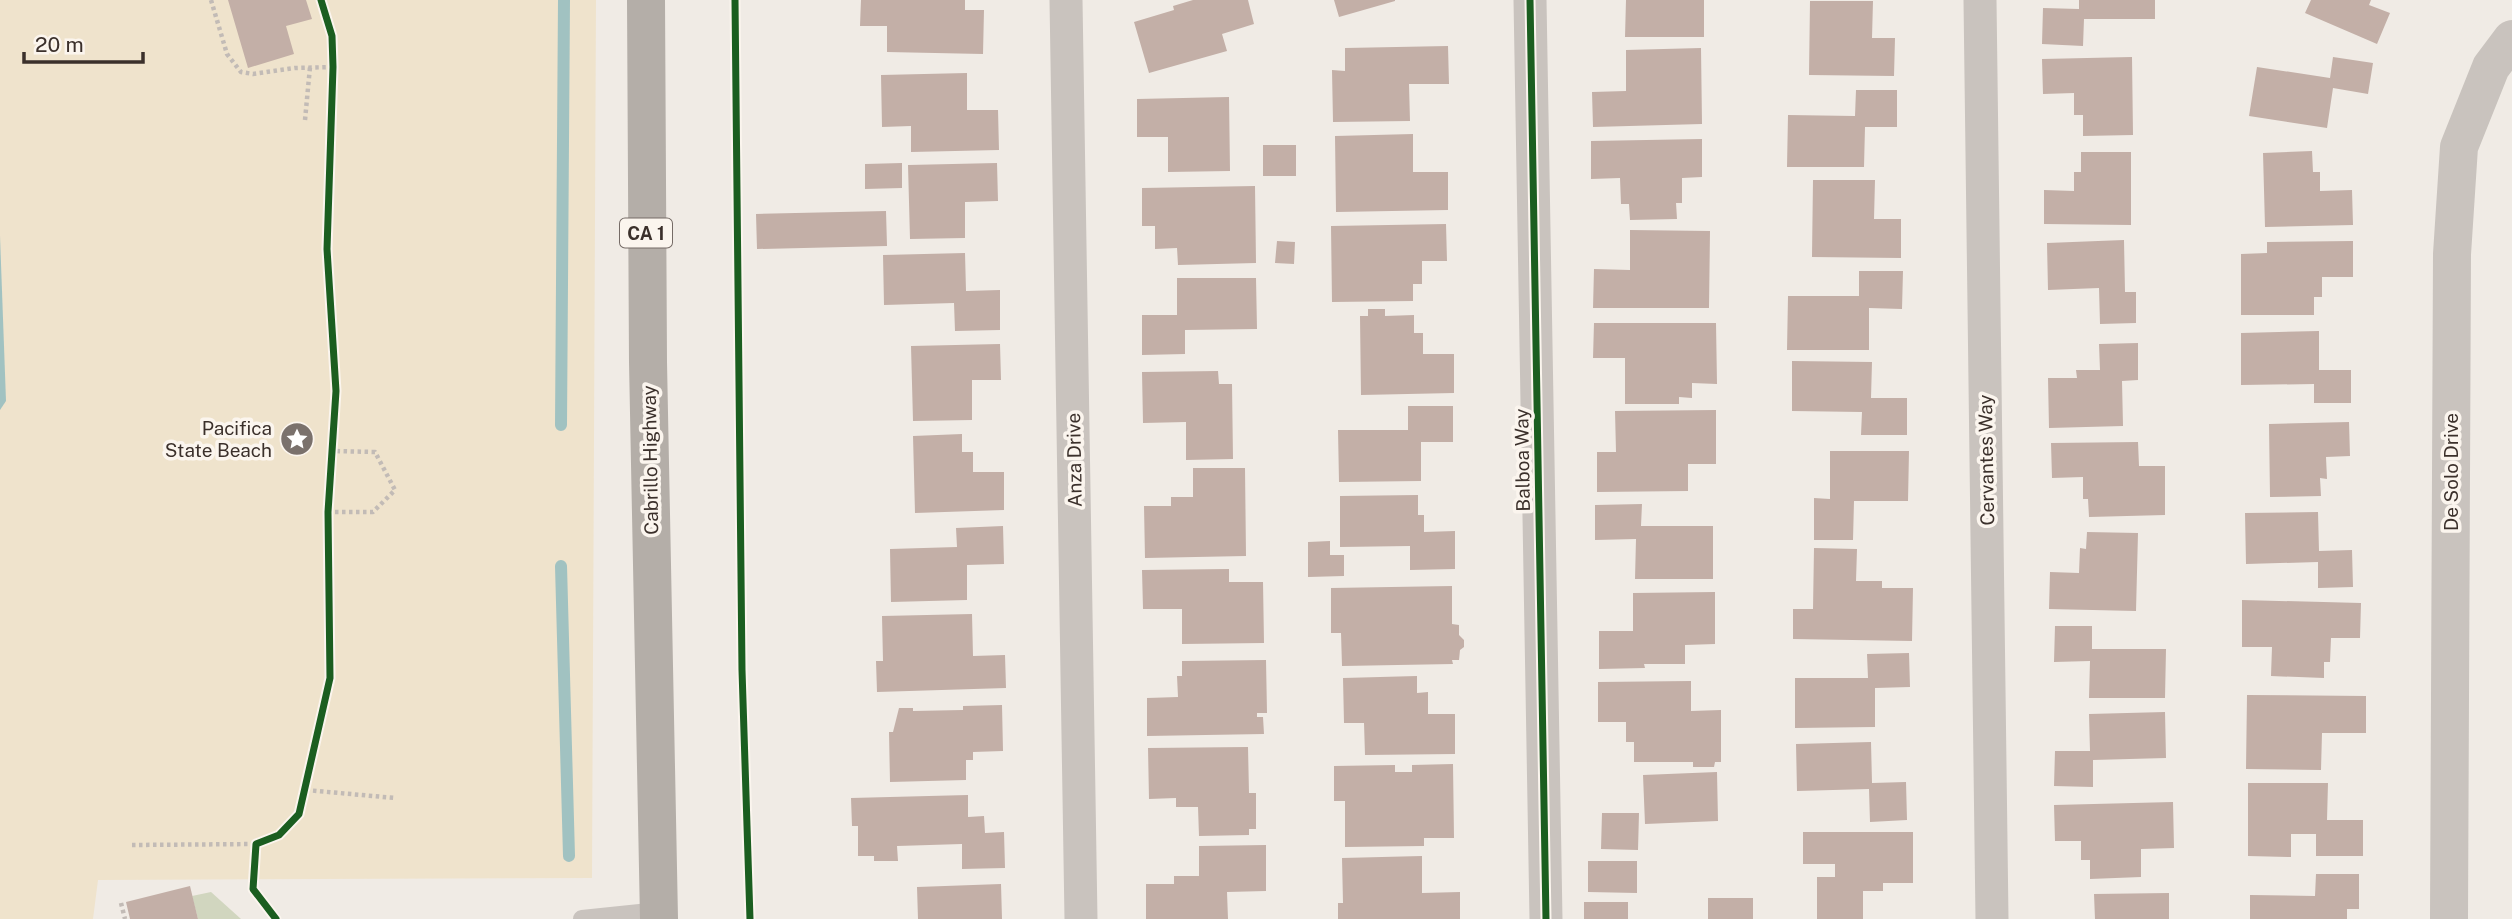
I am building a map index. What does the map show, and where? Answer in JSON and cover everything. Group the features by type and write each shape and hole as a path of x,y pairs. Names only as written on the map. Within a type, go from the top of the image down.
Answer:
{"highway":[{"name":"Cabrillo Highway","path":"646,0 649,427 659,915"}],"street":[{"name":"Anza Drive","path":"1066,0 1081,919"},
{"name":"Balboa Way","path":"1530,0 1546,919"},
{"name":"Cervantes Way","path":"1980,0 1992,919"},
{"name":"De Solo Drive","path":"2449,919 2452,254 2456,187 2459,147 2490,67 2512,39"}],"lane":[{"path":"582,919 659,915"}],"path":[{"path":"211,0 227,54 241,72 253,74 333,67"},
{"path":"132,845 256,844 270,840 299,814 306,790 330,678 328,512 336,391 327,249 332,36 321,0"},
{"path":"305,120 310,67"},
{"path":"328,512 373,512 395,490 375,452 332,451"},
{"path":"306,790 395,798"},
{"path":"121,903 125,919"}],"green space":[{"path":"211,892 241,919 198,919 192,896"}],"sand":[{"name":"Pacifica State Beach","path":"0,0 596,0 592,878 98,880 93,919 0,919"}],"water":[{"path":"0,236 6,401 0,410"}],"building":[{"path":"228,0 306,0 312,19 286,26 294,54 248,68"},
{"path":"861,0 965,0 965,10 984,10 983,54 887,52 887,26 860,26"},
{"path":"1193,0 1248,0 1254,24 1222,34 1227,51 1149,73 1134,22 1174,10 1173,6"},
{"path":"1334,0 1395,0 1395,1 1339,17"},
{"path":"1626,0 1704,0 1704,37 1625,37"},
{"path":"2079,0 2155,0 2155,19 2084,19 2083,46 2042,44 2043,8 2079,9"},
{"path":"2311,0 2371,0 2369,5 2390,13 2377,44 2305,13"},
{"path":"1810,1 1873,1 1872,38 1895,38 1894,76 1809,75"},
{"path":"1448,46 1449,84 1409,84 1410,121 1333,122 1332,70 1345,71 1345,48"},
{"path":"1701,48 1702,124 1593,127 1592,92 1626,91 1626,50"},
{"path":"2132,57 2133,135 2083,136 2083,115 2074,115 2074,93 2043,94 2042,59"},
{"path":"2333,57 2373,63 2368,94 2333,88 2327,128 2249,116 2257,67 2330,78"},
{"path":"967,73 967,110 998,110 999,150 911,152 911,126 882,127 881,75"},
{"path":"1856,90 1897,90 1897,127 1865,127 1864,167 1787,167 1788,115 1855,116"},
{"path":"1229,97 1230,171 1168,172 1168,137 1137,137 1137,99"},
{"path":"1413,134 1413,172 1448,172 1448,210 1336,212 1335,136"},
{"path":"1702,139 1702,177 1682,178 1682,203 1676,203 1677,219 1630,220 1629,204 1621,204 1620,178 1591,179 1591,141"},
{"path":"1263,145 1296,145 1296,176 1263,176"},
{"path":"2312,151 2313,172 2320,172 2320,191 2352,190 2353,225 2265,227 2263,153"},
{"path":"2081,152 2131,152 2131,225 2044,224 2044,190 2074,191 2074,172 2081,172"},
{"path":"902,163 902,188 865,189 865,164"},
{"path":"997,163 998,201 965,202 965,238 910,239 908,165"},
{"path":"1813,180 1875,180 1874,219 1901,219 1901,258 1812,257"},
{"path":"1255,186 1256,263 1178,265 1177,248 1155,249 1155,226 1142,226 1142,188"},
{"path":"886,211 887,246 757,249 756,214"},
{"path":"1446,224 1447,261 1422,261 1422,284 1413,284 1413,301 1332,302 1331,226"},
{"path":"1630,230 1710,231 1709,308 1593,308 1594,269 1630,270"},
{"path":"2124,240 2125,292 2136,292 2136,323 2100,324 2099,288 2048,290 2047,243"},
{"path":"1277,241 1295,242 1294,264 1275,263"},
{"path":"2353,241 2353,277 2322,277 2322,297 2314,297 2314,315 2241,315 2241,254 2267,253 2267,242"},
{"path":"965,253 966,291 1000,290 1000,330 955,331 954,303 884,305 883,255"},
{"path":"1859,271 1903,271 1902,309 1869,308 1869,350 1787,350 1788,296 1859,296"},
{"path":"1177,278 1256,278 1257,329 1185,330 1185,354 1142,355 1142,315 1177,315"},
{"path":"1368,309 1385,309 1385,316 1414,315 1414,333 1423,333 1423,354 1454,354 1454,393 1361,395 1360,316 1368,316"},
{"path":"1594,323 1716,323 1717,384 1692,383 1692,398 1679,397 1679,404 1625,404 1625,358 1593,358"},
{"path":"2319,331 2319,370 2351,370 2351,403 2314,403 2314,384 2241,385 2241,333"},
{"path":"2138,343 2138,380 2122,381 2123,426 2049,428 2048,378 2077,378 2076,370 2100,370 2099,344"},
{"path":"1000,344 1001,380 972,380 972,420 913,421 911,346"},
{"path":"1792,361 1872,362 1871,398 1907,398 1907,435 1861,435 1862,412 1792,411"},
{"path":"1218,371 1219,384 1232,384 1233,459 1186,460 1186,422 1143,423 1142,372"},
{"path":"1408,406 1453,406 1453,442 1421,442 1421,481 1339,482 1338,430 1408,430"},
{"path":"1716,410 1716,464 1688,464 1688,491 1597,492 1597,452 1616,452 1615,411"},
{"path":"2349,422 2350,456 2326,457 2327,479 2320,478 2321,496 2270,497 2269,424"},
{"path":"962,434 962,452 973,452 973,472 1004,472 1004,510 915,513 913,436"},
{"path":"2138,442 2139,466 2165,466 2165,515 2089,517 2088,499 2083,499 2083,477 2052,478 2051,443"},
{"path":"1830,451 1909,451 1908,501 1854,501 1853,540 1814,540 1814,498 1830,499"},
{"path":"1193,468 1245,468 1246,556 1145,558 1144,506 1171,506 1171,497 1193,497"},
{"path":"1418,495 1418,515 1424,515 1424,532 1455,531 1455,569 1410,570 1410,546 1340,547 1340,496"},
{"path":"1642,504 1641,526 1713,526 1713,579 1635,579 1636,539 1595,540 1595,505"},
{"path":"2318,512 2319,551 2352,550 2353,587 2318,588 2318,562 2246,564 2245,513"},
{"path":"1003,526 1004,564 967,565 967,600 891,602 890,549 957,547 956,528"},
{"path":"2087,532 2138,533 2136,611 2049,609 2050,572 2079,573 2080,548 2086,549"},
{"path":"1330,541 1330,555 1344,555 1344,576 1308,577 1308,542"},
{"path":"1814,548 1857,549 1856,581 1882,581 1882,588 1913,588 1912,641 1793,639 1793,609 1813,609"},
{"path":"1229,569 1229,582 1263,582 1264,643 1182,644 1182,609 1143,609 1142,570"},
{"path":"1452,586 1452,624 1459,625 1459,635 1464,640 1459,660 1452,660 1453,664 1342,666 1341,633 1331,633 1331,588"},
{"path":"1715,592 1715,644 1685,645 1685,664 1644,664 1645,668 1599,669 1599,631 1633,631 1633,593"},
{"path":"2242,600 2361,603 2360,638 2331,638 2330,662 2324,662 2324,678 2271,676 2272,647 2242,647"},
{"path":"972,614 973,656 1005,655 1006,688 877,692 876,661 883,661 882,616"},
{"path":"2055,626 2092,626 2092,649 2166,649 2165,698 2089,698 2090,661 2054,662"},
{"path":"1909,653 1910,687 1875,688 1875,727 1795,728 1795,678 1868,678 1867,654"},
{"path":"1266,660 1267,713 1257,713 1257,717 1263,717 1264,734 1147,736 1147,698 1178,697 1177,676 1182,676 1182,661"},
{"path":"1417,676 1417,693 1428,692 1428,714 1455,714 1455,754 1365,755 1364,723 1344,723 1343,678"},
{"path":"1691,681 1691,711 1721,710 1721,762 1715,762 1714,767 1693,767 1693,762 1634,762 1634,742 1626,742 1626,722 1598,722 1598,682"},
{"path":"2247,695 2366,696 2366,733 2322,733 2321,770 2246,769"},
{"path":"1002,705 1003,751 973,752 973,760 966,760 966,780 890,782 889,732 893,732 899,708 913,708 913,711 963,710 963,706"},
{"path":"2165,712 2166,758 2093,760 2093,787 2054,786 2055,751 2090,751 2089,714"},
{"path":"1871,742 1872,783 1906,782 1907,820 1870,822 1869,789 1797,791 1796,744"},
{"path":"1248,747 1249,793 1256,793 1256,829 1249,829 1249,835 1199,836 1198,807 1176,807 1176,798 1149,799 1148,748"},
{"path":"1453,764 1454,838 1424,838 1424,846 1345,847 1345,801 1334,801 1334,766 1395,765 1395,772 1412,772 1412,765"},
{"path":"1717,772 1718,821 1645,824 1643,775"},
{"path":"2248,783 2328,783 2327,820 2363,820 2363,856 2316,856 2316,834 2291,834 2291,857 2248,856"},
{"path":"968,795 968,817 984,816 985,833 1004,832 1005,868 962,869 962,844 897,846 898,861 874,861 874,856 858,856 858,826 852,826 851,798"},
{"path":"2173,802 2174,848 2141,849 2141,877 2090,879 2090,860 2081,860 2081,841 2055,841 2054,805"},
{"path":"1602,813 1639,813 1638,850 1601,849"},
{"path":"1803,832 1913,832 1913,883 1883,883 1883,891 1863,891 1863,919 1817,919 1817,877 1835,877 1835,864 1803,864"},
{"path":"1266,845 1266,891 1227,892 1228,919 1146,919 1146,884 1174,884 1174,876 1199,876 1199,846"},
{"path":"1422,856 1422,893 1460,892 1460,919 1338,919 1338,903 1343,903 1342,858"},
{"path":"1588,861 1637,861 1637,893 1588,892"},
{"path":"2316,874 2359,874 2359,909 2347,909 2347,919 2250,919 2250,895 2315,896"},
{"path":"1001,884 1002,919 918,919 917,887"},
{"path":"190,886 198,919 130,919 126,902"},
{"path":"2169,893 2169,919 2095,919 2094,894"},
{"path":"1708,898 1753,898 1753,919 1708,919"},
{"path":"1584,902 1628,902 1628,919 1584,919"}],"waterway":[{"path":"561,425 564,0"},
{"path":"561,566 569,856"}],"cycle path":[{"path":"276,919 253,889 256,844 279,835 299,814 330,678 328,512 336,391 327,249 333,67 332,36 321,0"},
{"path":"735,0 742,670 750,919"},
{"path":"1530,0 1546,919"}],"place":[{"name":"Pacifica State Beach","path":"297,439"}]}
